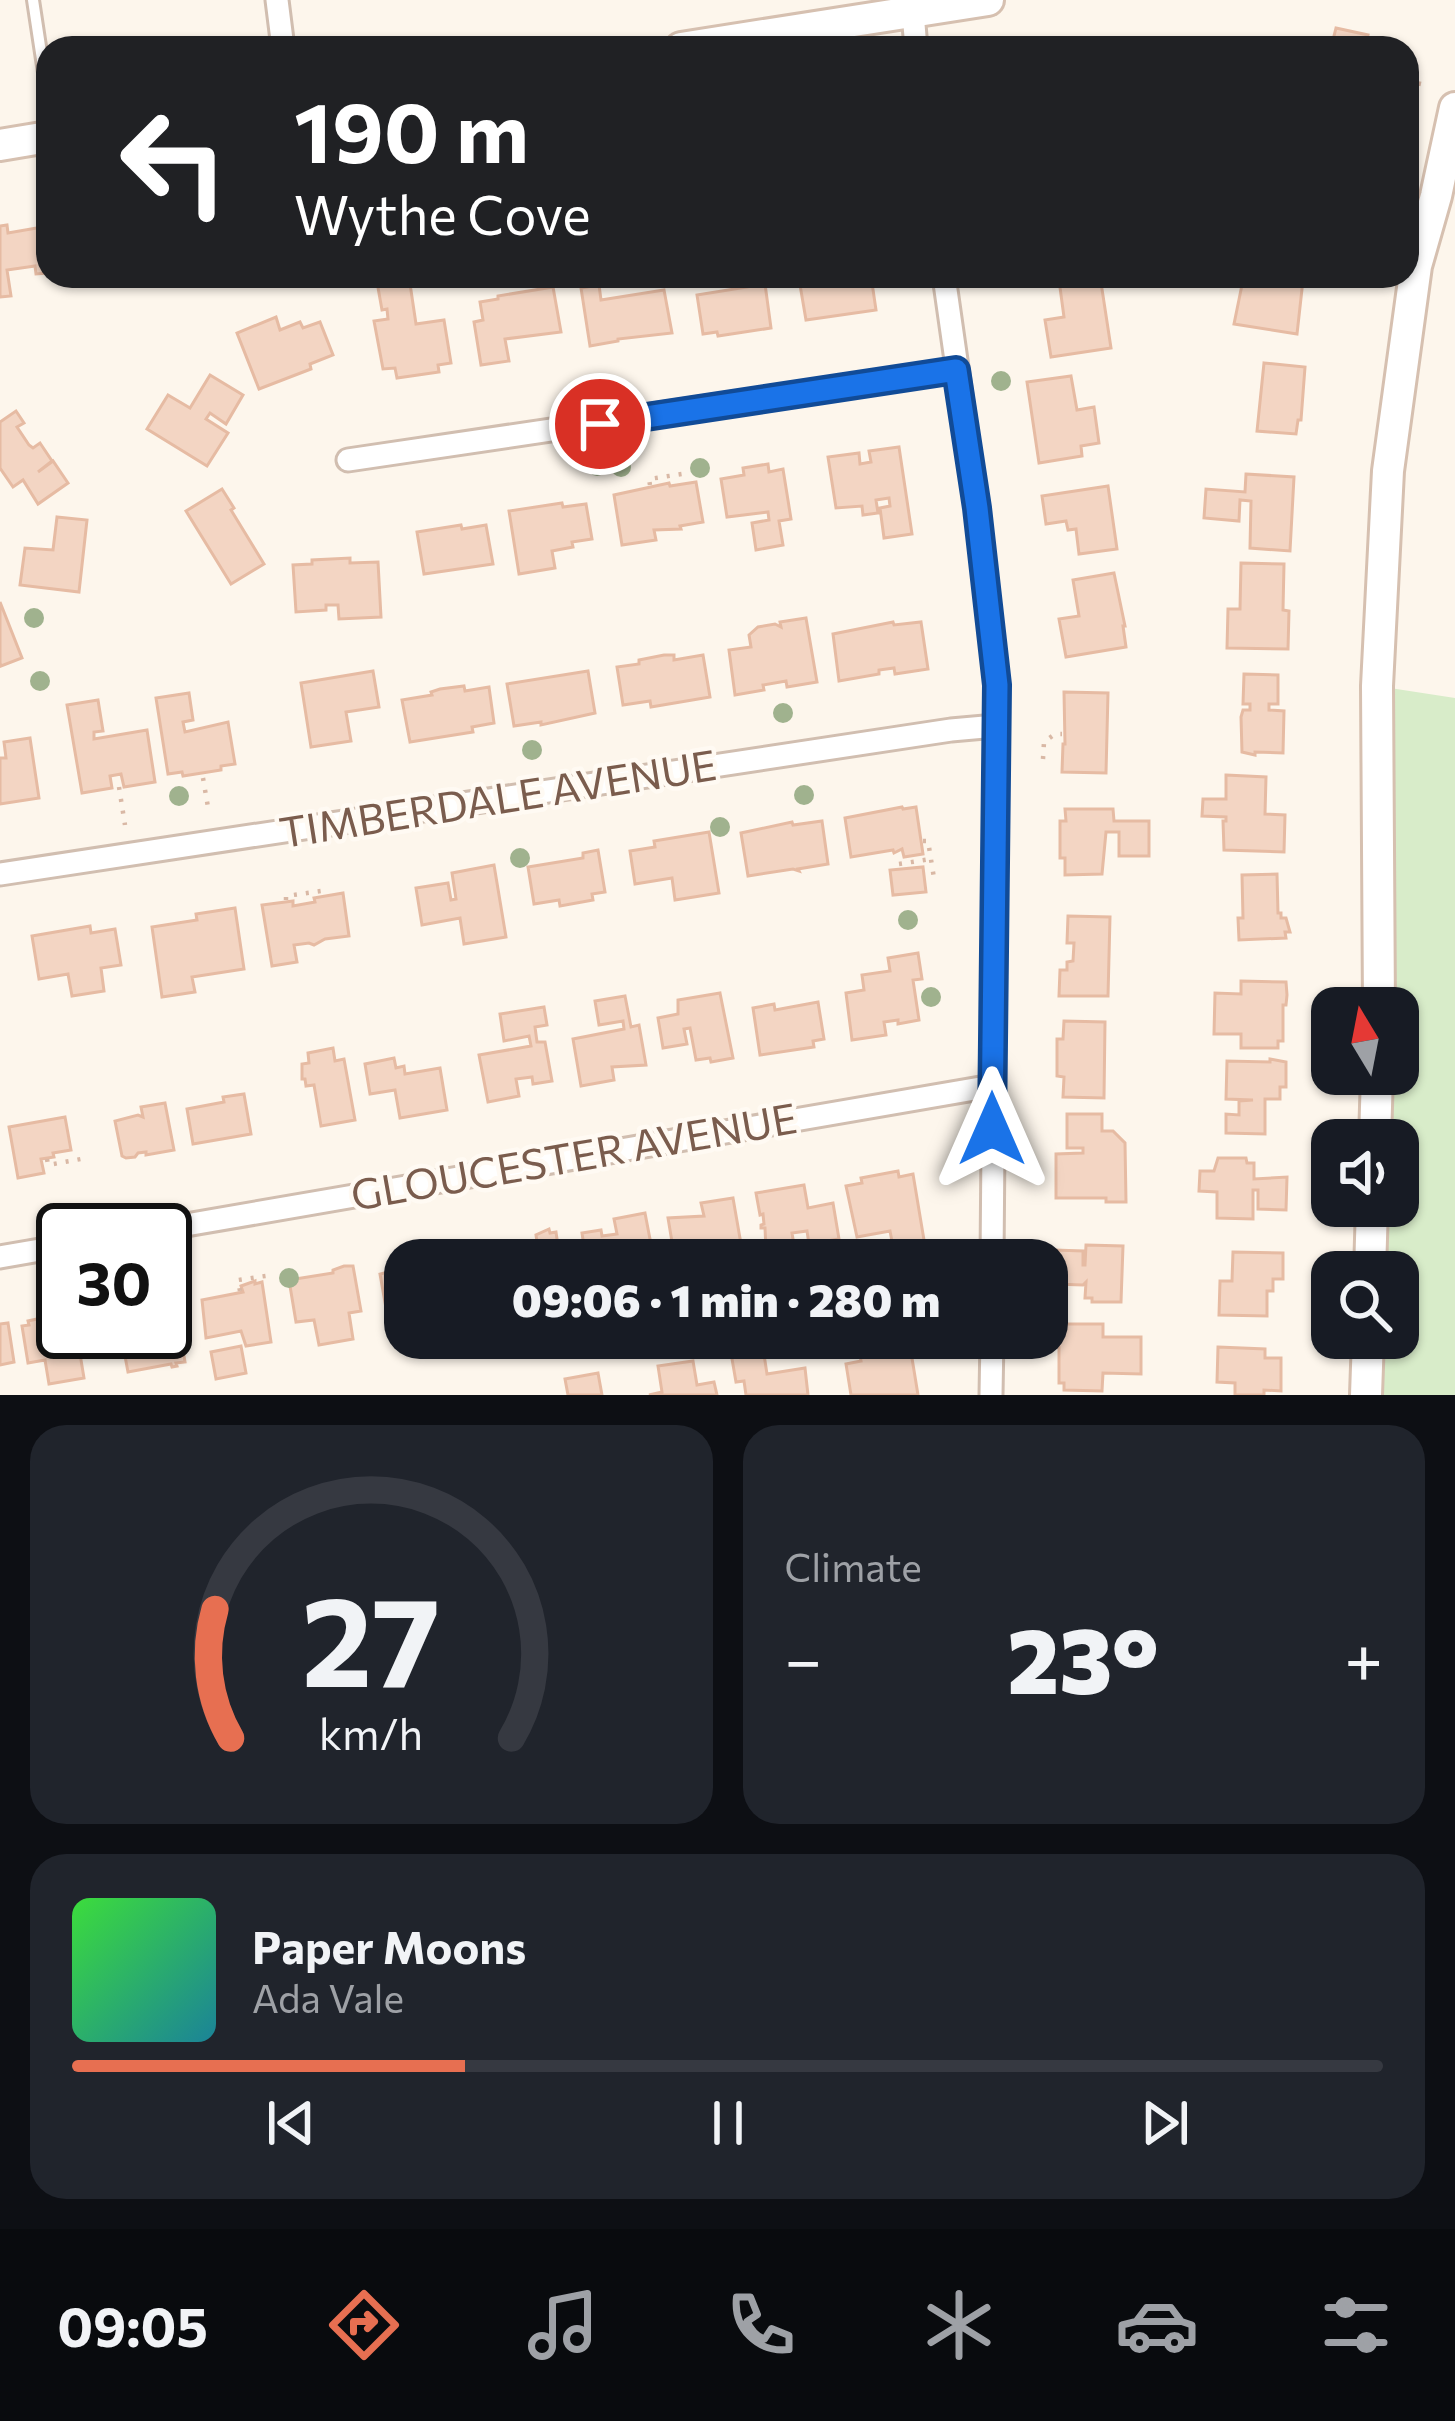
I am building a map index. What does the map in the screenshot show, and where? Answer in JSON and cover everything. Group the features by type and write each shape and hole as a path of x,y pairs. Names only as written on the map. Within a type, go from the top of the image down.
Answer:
{"main road":[{"path":"761,36 988,0"},
{"path":"1419,256 1455,108"},
{"path":"0,145 36,139"},
{"path":"1379,987 1377,686 1388,471 1413,288"},
{"path":"1366,1395 1367,1359"}],"street":[{"path":"277,0 282,36"},
{"path":"913,13 915,36"},
{"path":"946,288 997,685 992,1239"},
{"path":"348,460 956,370"},
{"name":"TIMBERDALE AVENUE","path":"0,874 996,726"},
{"name":"GLOUCESTER AVENUE","path":"192,1224 992,1085"},
{"path":"0,1257 36,1251"},
{"path":"992,1359 992,1395"}],"lane":[{"path":"33,0 38,36"}],"path":[{"path":"650,485 650,479 682,474"},
{"path":"1043,760 1047,738 1062,734"},
{"path":"203,778 208,813"},
{"path":"119,787 125,825"},
{"path":"923,842 928,841 934,878"},
{"path":"899,864 931,859"},
{"path":"286,900 286,896 328,890"},
{"path":"47,1160 48,1165 81,1159"},
{"path":"240,1291 238,1280 272,1275"}],"green space":[{"path":"1377,686 1455,698 1455,1395 1370,1395 1370,1359 1419,1359 1419,1251 1371,1251 1372,1227 1419,1227 1419,1119 1372,1119 1373,1095 1419,1095 1419,987 1374,987"}],"building":[{"path":"1336,28 1368,35 1368,36 1334,36"},
{"path":"7,225 8,233 36,228 36,274 35,266 7,270 11,296 0,297 0,226"},
{"path":"378,288 411,288 416,324 444,320 451,363 438,365 439,372 397,378 395,368 383,369 374,321 388,319 387,309 382,310"},
{"path":"553,288 561,332 505,339 509,361 481,365 474,322 483,320 480,302"},
{"path":"581,288 599,288 601,300 664,290 672,333 590,346"},
{"path":"766,288 771,328 703,334 697,295"},
{"path":"801,288 873,288 876,310 806,320"},
{"path":"1060,288 1102,288 1111,348 1051,357 1045,320 1064,317"},
{"path":"1241,288 1302,288 1297,334 1234,324"},
{"path":"276,317 280,330 300,322 303,328 320,322 333,355 259,389 237,333"},
{"path":"1264,363 1305,367 1296,434 1257,431"},
{"path":"210,375 243,395 226,424 210,413 206,419 228,433 207,466 147,429 168,395 190,408"},
{"path":"1071,376 1077,410 1094,407 1099,443 1081,446 1082,456 1039,463 1027,382"},
{"path":"16,411 24,423 17,427 29,445 33,448 40,443 52,461 38,472 53,461 68,483 38,504 23,480 13,487 0,468 0,422"},
{"path":"899,447 912,534 884,538 880,508 890,506 889,498 876,500 878,513 863,515 862,506 836,508 828,457 859,453 860,464 871,462 869,451"},
{"path":"768,464 769,472 783,469 791,519 779,521 783,545 756,550 752,523 769,520 768,512 727,517 721,479 744,475 743,468"},
{"path":"1246,474 1294,477 1290,551 1250,548 1251,501 1240,500 1239,521 1204,518 1206,489 1245,492"},
{"path":"696,482 703,522 654,530 656,540 622,545 614,495"},
{"path":"1108,486 1117,549 1079,554 1076,529 1068,530 1066,521 1046,524 1042,496"},
{"path":"222,489 264,564 231,584 186,511"},
{"path":"562,503 563,507 586,504 592,539 552,551 555,568 519,574 509,511"},
{"path":"57,517 87,520 79,592 20,585 25,548 53,550"},
{"path":"461,525 462,529 486,525 493,564 424,574 417,532"},
{"path":"350,558 350,563 378,562 381,617 339,619 338,605 296,612 293,565"},
{"path":"1241,563 1284,564 1288,649 1227,648 1228,609 1240,609"},
{"path":"1114,573 1126,647 1066,657 1059,619 1079,616 1073,580"},
{"path":"0,602 22,658 1,666 0,663"},
{"path":"806,618 817,682 787,687 786,681 735,695 729,650 751,647 749,635 758,627 781,627 780,622"},
{"path":"893,622 921,622 928,669 895,674 894,668 879,670 879,674 839,681 833,634"},
{"path":"674,655 674,660 703,655 710,697 651,707 650,701 623,705 617,667"},
{"path":"373,671 379,707 346,712 351,741 311,747 301,683"},
{"path":"588,671 595,713 514,726 507,684"},
{"path":"1244,674 1278,675 1278,704 1269,704 1269,710 1284,711 1283,753 1242,752 1241,717 1243,710 1250,710 1250,704 1243,704"},
{"path":"464,686 465,691 489,687 494,723 472,727 473,732 410,742 402,700"},
{"path":"1064,692 1108,693 1106,773 1062,772"},
{"path":"189,693 193,720 183,722 185,732 228,722 235,764 183,776 182,772 168,774 156,698"},
{"path":"98,700 103,731 94,732 94,739 147,730 155,782 124,787 121,774 110,776 112,788 82,793 67,705"},
{"path":"30,738 39,798 0,804 4,742"},
{"path":"1226,775 1266,777 1265,814 1285,815 1284,852 1224,850 1226,817 1202,816 1203,799 1226,799"},
{"path":"916,807 923,854 904,857 902,849 851,857 845,818"},
{"path":"1065,809 1113,809 1114,821 1149,821 1149,856 1119,856 1119,832 1106,832 1102,874 1065,875 1060,821 1066,821"},
{"path":"822,821 828,864 748,876 741,833"},
{"path":"709,832 719,893 675,900 672,878 635,884 630,851 655,847 654,841"},
{"path":"598,850 605,892 592,894 593,900 560,906 559,900 534,904 528,867 583,858 583,853"},
{"path":"494,865 506,937 464,944 460,918 422,925 416,888 448,883 451,900 456,899 452,873"},
{"path":"923,867 926,892 893,895 890,870"},
{"path":"1277,874 1278,913 1286,918 1290,932 1285,932 1286,938 1239,940 1242,875"},
{"path":"343,893 349,936 294,945 297,962 272,966 262,905 293,901 293,906"},
{"path":"235,908 244,969 192,977 195,992 162,997 152,927"},
{"path":"1068,916 1110,917 1108,996 1059,996 1060,970 1067,970 1067,962 1073,961 1074,943 1067,943"},
{"path":"90,926 91,933 115,929 121,965 101,968 104,991 72,996 68,974 39,979 32,936"},
{"path":"918,953 922,979 913,980 919,1020 884,1022 886,1035 852,1040 846,993 864,990 862,975 890,971 888,958"},
{"path":"1241,981 1286,982 1283,1041 1278,1041 1278,1048 1241,1048 1241,1034 1214,1034 1215,993 1241,994"},
{"path":"720,993 733,1058 696,1060 690,1028 684,1029 687,1044 663,1048 658,1018 678,1014 678,1000"},
{"path":"625,996 631,1027 639,1025 646,1065 612,1067 614,1080 581,1086 573,1039 624,1029 623,1021 599,1025 595,1001"},
{"path":"818,1002 824,1039 813,1041 814,1047 760,1055 753,1008 774,1004 775,1010"},
{"path":"544,1007 547,1025 535,1027 537,1042 545,1042 552,1081 533,1084 532,1077 516,1079 519,1096 488,1102 479,1055 531,1046 529,1036 504,1041 500,1014"},
{"path":"1064,1021 1105,1022 1104,1098 1063,1097 1064,1077 1057,1076 1057,1039 1063,1039"},
{"path":"333,1048 335,1061 344,1059 355,1120 321,1126 314,1085 306,1086 302,1079 302,1064 309,1063 308,1053"},
{"path":"394,1058 396,1068 404,1066 405,1074 440,1068 447,1110 400,1118 395,1090 370,1094 365,1064"},
{"path":"1227,1061 1286,1062 1286,1087 1280,1087 1280,1099 1265,1099 1265,1134 1226,1133 1226,1114 1239,1115 1239,1101 1253,1100 1226,1099"},
{"path":"244,1094 251,1134 193,1144 187,1109"},
{"path":"165,1103 174,1150 122,1156 115,1121 143,1117 141,1107"},
{"path":"1067,1114 1102,1114 1102,1131 1113,1131 1125,1143 1126,1202 1056,1198 1056,1154 1083,1153 1083,1148 1067,1148"},
{"path":"65,1117 71,1150 41,1159 44,1173 18,1178 9,1127"},
{"path":"1218,1158 1246,1158 1247,1163 1254,1163 1254,1179 1287,1177 1286,1210 1258,1209 1258,1190 1253,1190 1253,1219 1217,1218 1217,1192 1199,1191 1200,1171 1214,1171"},
{"path":"898,1171 899,1177 913,1174 924,1239 892,1239 890,1231 857,1237 846,1186 862,1183 861,1178"},
{"path":"804,1185 808,1208 833,1203 839,1239 808,1239 807,1231 792,1233 793,1239 766,1239 756,1193"},
{"path":"733,1198 740,1239 672,1239 668,1218 704,1216 701,1203"},
{"path":"645,1213 650,1239 583,1239 582,1233 601,1230 602,1236 617,1234 614,1219"},
{"path":"549,1229 557,1239 537,1239"},
{"path":"1086,1245 1123,1246 1121,1302 1092,1302 1085,1298 1086,1282 1068,1284 1068,1250 1083,1251 1085,1265"},
{"path":"1233,1252 1283,1253 1283,1279 1273,1279 1273,1291 1267,1291 1267,1316 1219,1315 1220,1281 1232,1281"},
{"path":"353,1266 361,1311 349,1313 353,1339 319,1345 314,1320 296,1322 289,1280 333,1273"},
{"path":"262,1282 271,1342 246,1346 241,1331 206,1338 202,1300 243,1292 241,1286"},
{"path":"36,1319 36,1359 81,1359 84,1378 49,1384 45,1360 28,1363 22,1326 29,1325 28,1321"},
{"path":"8,1323 14,1362 0,1365 0,1324"},
{"path":"1068,1324 1103,1324 1103,1337 1141,1337 1141,1374 1103,1373 1102,1391 1064,1390 1064,1383 1059,1383 1059,1359 1068,1359"},
{"path":"241,1346 246,1373 216,1379 211,1352"},
{"path":"1218,1347 1265,1349 1265,1358 1281,1358 1281,1391 1235,1395 1235,1383 1217,1382"},
{"path":"126,1359 184,1359 177,1366 128,1372"},
{"path":"732,1359 765,1359 767,1374 805,1368 808,1395 746,1395 744,1381 736,1382"},
{"path":"912,1359 918,1395 851,1395 846,1364"},
{"path":"693,1361 697,1385 714,1382 717,1395 649,1395 662,1392 658,1366"},
{"path":"598,1373 602,1395 568,1395 565,1379"}],"route":[{"path":"600,424 956,370 997,685 992,1129"}]}
